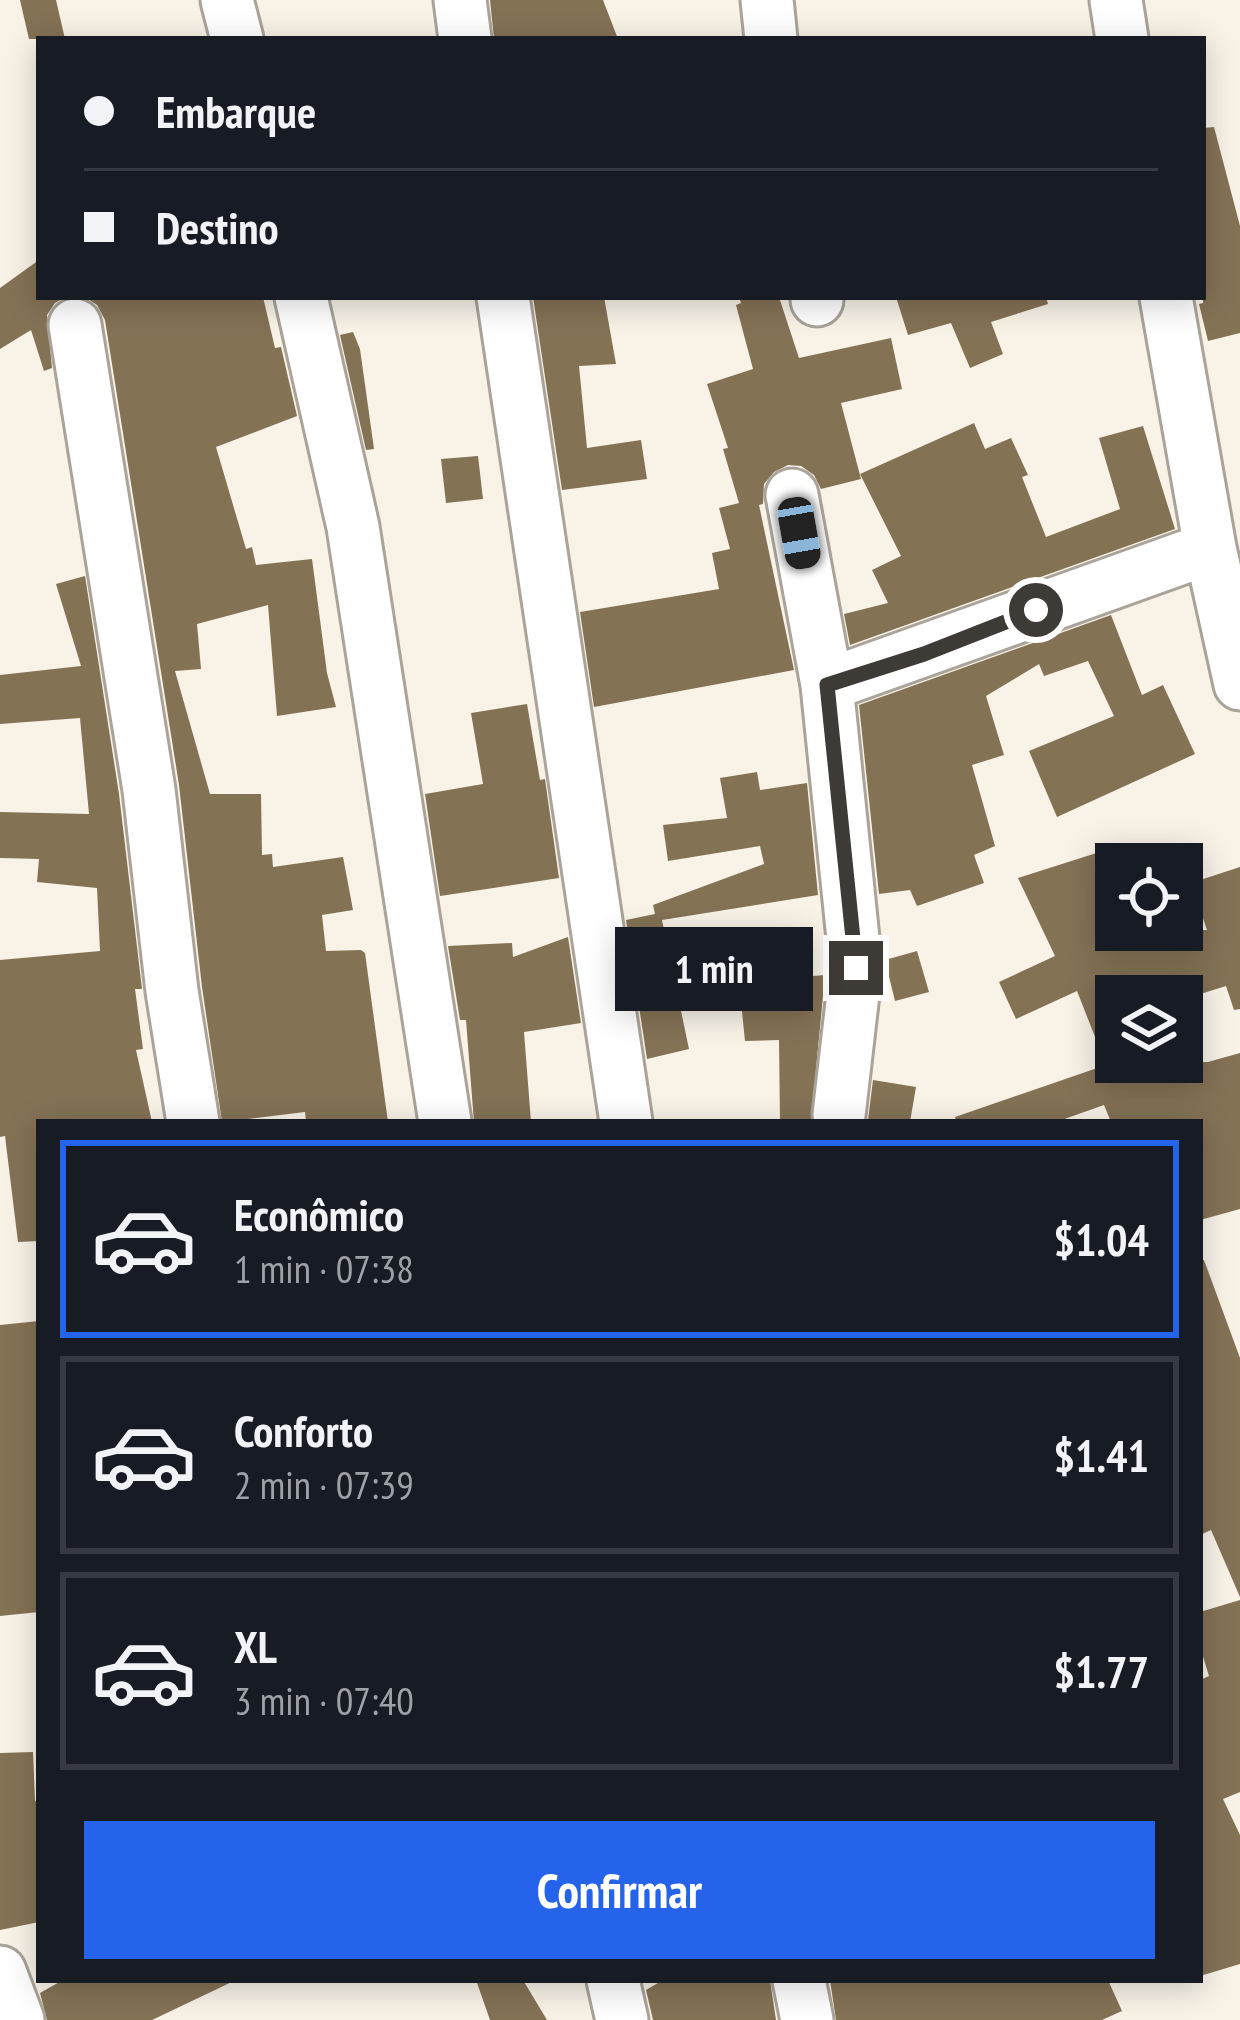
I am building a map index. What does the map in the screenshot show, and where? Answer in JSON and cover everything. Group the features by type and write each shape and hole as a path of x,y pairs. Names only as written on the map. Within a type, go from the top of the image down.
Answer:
{"street":[{"path":"227,0 236,36"},
{"path":"460,0 465,36"},
{"path":"767,0 771,36"},
{"path":"1115,0 1121,36"},
{"path":"303,300 353,527 446,1119"},
{"path":"502,300 626,1119"},
{"path":"1167,300 1210,548 1240,684"},
{"path":"75,325 149,790 193,1119"},
{"path":"792,495 827,685 856,968 839,1115"},
{"path":"827,685 1210,548"},
{"path":"0,1972 18,2020"},
{"path":"614,1983 622,2020"},
{"path":"800,1983 807,2020"}],"building":[{"path":"20,0 56,0 64,36 29,39"},
{"path":"490,0 603,0 617,36 494,36"},
{"path":"1214,127 1240,226 1240,333 1208,341 1199,304 1206,300 1206,128"},
{"path":"36,262 36,300 60,300 47,315 52,368 44,371 31,330 0,349 0,288"},
{"path":"90,300 264,300 275,348 281,347 297,416 216,447 246,549 252,547 256,565 312,559 336,707 277,716 268,605 197,624 201,669 175,671 210,794 261,794 262,855 272,854 273,867 343,857 353,910 322,915 326,951 365,953 388,1119 306,1119 305,1112 222,1119 179,785 105,320"},
{"path":"533,300 605,300 616,364 579,366 587,448 641,440 647,479 562,490"},
{"path":"780,300 799,358 891,338 902,389 841,403 861,479 821,489 814,475 801,466 788,465 764,484 763,504 759,505 794,670 594,707 580,612 719,589 712,553 730,549 719,508 739,503 723,449 728,448 707,384 753,369 736,305"},
{"path":"897,300 1047,300 1048,304 991,322 1003,354 970,368 951,323 908,335"},
{"path":"353,332 360,349 374,449 366,450 340,335"},
{"path":"974,423 985,449 1011,438 1028,475 1022,477 1046,537 1120,509 1099,438 1143,426 1175,529 850,645 844,614 888,603 872,570 901,556 860,474"},
{"path":"478,456 483,499 446,503 441,459"},
{"path":"85,576 119,794 142,989 135,989 143,1049 136,1050 151,1119 36,1119 36,1241 18,1242 5,1136 0,1137 0,960 100,951 97,888 37,882 39,859 0,858 0,812 89,814 80,718 0,724 0,675 81,666 56,584"},
{"path":"1111,615 1142,695 1163,685 1195,754 1057,817 1029,751 1114,716 1088,661 1044,676 1039,664 986,696 1004,755 972,765 995,846 974,855 984,883 917,906 910,890 879,894 859,705"},
{"path":"527,704 540,780 545,779 559,878 440,896 425,794 483,784 471,713"},
{"path":"757,772 760,790 807,783 818,895 662,920 689,1049 647,1059 626,920 655,914 653,905 764,864 760,846 668,861 663,825 727,818 720,778"},
{"path":"1095,853 1095,951 1203,951 1203,930 1207,930 1203,879 1240,867 1240,1009 1234,1010 1226,986 1203,993 1203,975 1095,975 1095,1037 1077,991 1016,1019 999,982 1055,956 1018,878"},
{"path":"568,937 581,1023 524,1032 531,1119 474,1119 466,1020 460,1020 448,946 512,943 513,957"},
{"path":"917,951 929,992 895,1001 885,960"},
{"path":"825,975 811,1119 780,1119 779,1040 745,1041 739,982"},
{"path":"1240,1053 1240,1209 1203,1219 1203,1119 1110,1119 1104,1105 1064,1119 955,1117 1095,1069 1095,1083 1203,1083 1203,1062"},
{"path":"873,1080 916,1087 911,1119 868,1119"},
{"path":"1203,1260 1240,1358 1240,1597 1211,1530 1203,1534"},
{"path":"36,1321 36,1612 0,1616 0,1325"},
{"path":"1240,1600 1240,1792 1223,1799 1240,1835 1240,1964 1203,1975 1203,1679 1209,1676 1203,1657 1203,1611"},
{"path":"33,1752 36,1923 0,1930 0,1753"},
{"path":"58,1983 230,1983 152,2020 47,2020 40,1993"},
{"path":"477,1983 525,1983 547,2020 490,2020"},
{"path":"658,1983 770,1983 776,2020 653,2020 646,1990"},
{"path":"830,1983 1109,1983 1122,2011 1102,2020 836,2020"}],"route":[{"path":"856,968 827,685 1036,610"}]}
